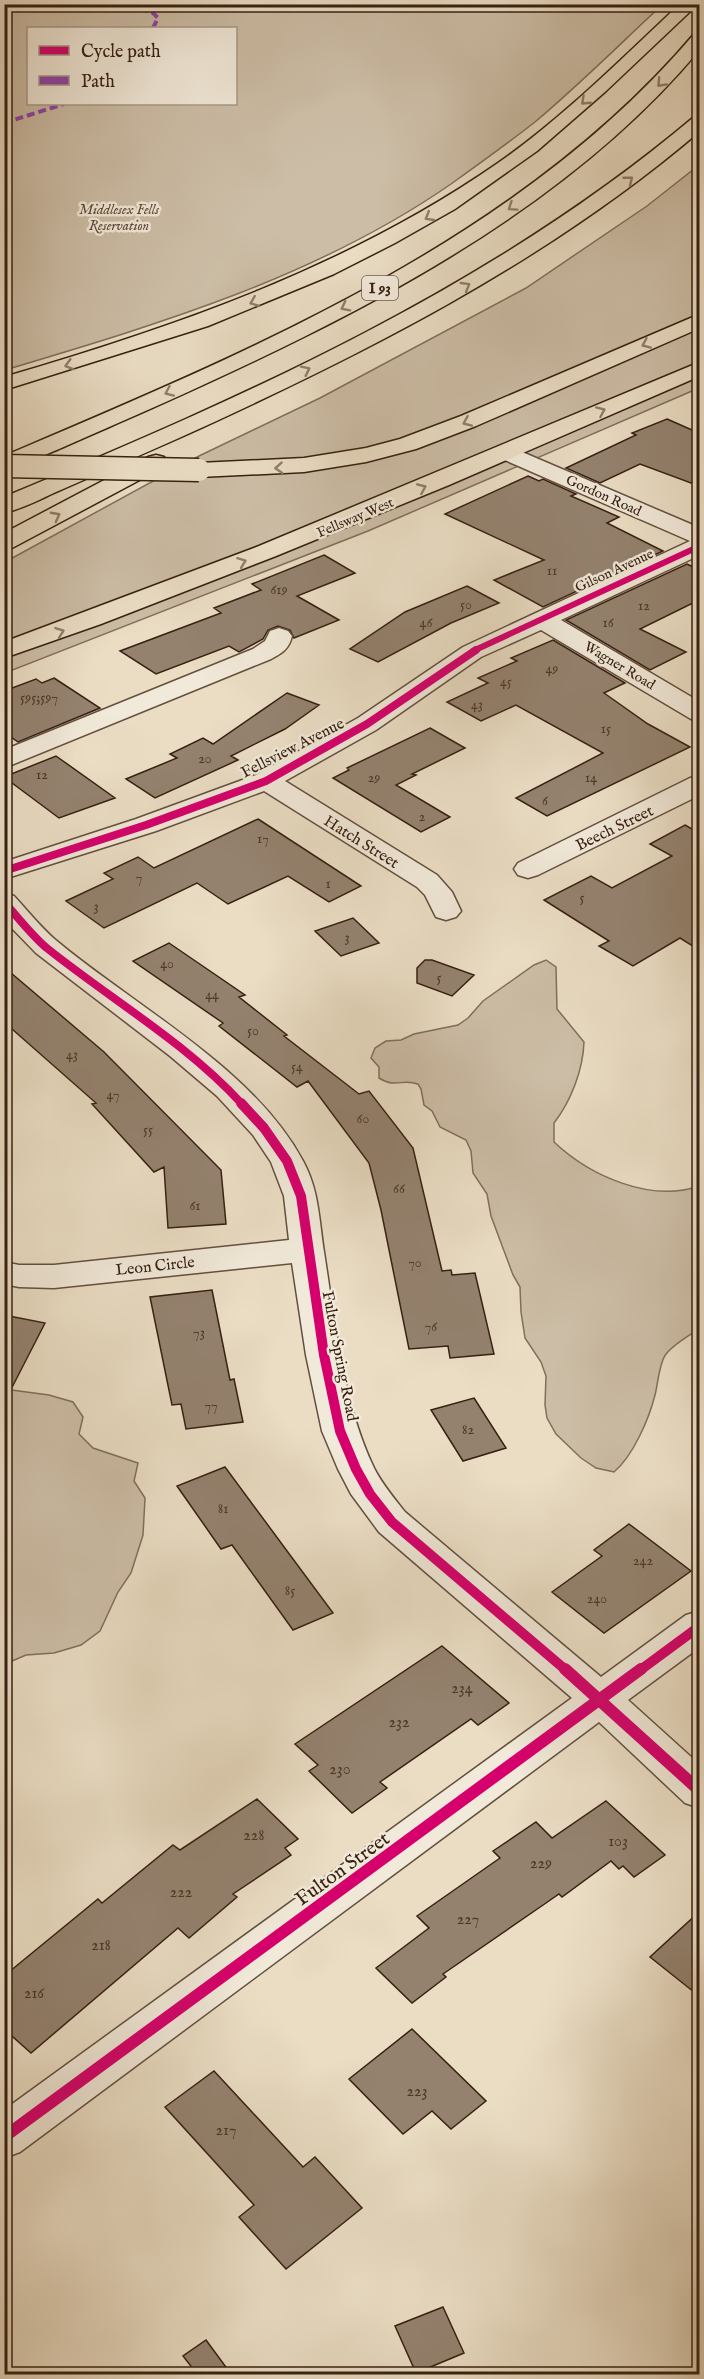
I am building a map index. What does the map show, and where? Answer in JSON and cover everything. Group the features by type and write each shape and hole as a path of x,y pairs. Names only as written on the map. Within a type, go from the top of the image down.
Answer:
{"main road":[{"path":"4,384 156,338 246,306 341,264 397,236 471,190 543,137 690,4"},
{"name":"I 93","path":"4,465 281,340 358,301 446,249 522,200 607,135 660,84 699,38"},
{"name":"I 93","path":"4,506 273,386 405,320 505,264 618,189 699,122"},
{"path":"4,465 237,470 304,465 367,455 407,444 471,420 699,320"},
{"name":"Fellsway West","path":"4,651 297,541 508,453 699,368"},
{"path":"4,543 171,453 273,386"}],"street":[{"name":"Gordon Road","path":"508,453 699,537"},
{"name":"Gilson Avenue","path":"540,619 699,546"},
{"name":"Wagner Road","path":"540,619 603,654 699,713"},
{"name":"Fellsview Avenue","path":"4,871 146,825 266,781 367,724 472,652 540,619"},
{"path":"4,760 262,654 277,645 279,636"},
{"name":"Hatch Street","path":"266,781 427,881 438,892 446,911"},
{"name":"Beech Street","path":"528,869 696,789"},
{"name":"Fulton Spring Road","path":"4,902 46,947 181,1049 228,1089 264,1128 286,1161 301,1196 306,1250 340,1431 356,1469 370,1494 392,1522 600,1700 699,1791"},
{"name":"Leon Circle","path":"4,1273 25,1277 84,1273 306,1250"},
{"name":"Fulton Street","path":"4,2137 699,1626"}],"green space":[{"name":"Middlesex Fells Reservation","path":"5,4 662,4 535,122 451,184 400,217 292,272 236,295 121,335 5,370"},
{"path":"699,165 699,388 368,531 5,673 5,562 199,456 320,398 526,288 647,206"},
{"path":"546,960 556,967 557,1009 584,1042 575,1085 554,1123 554,1142 585,1166 622,1183 642,1189 661,1191 699,1186 699,1329 681,1340 666,1354 644,1426 628,1457 614,1472 596,1468 581,1458 556,1434 547,1418 546,1376 541,1362 525,1338 520,1287 513,1275 491,1216 487,1194 473,1173 471,1151 466,1140 440,1127 432,1111 424,1105 418,1084 390,1083 379,1078 379,1067 371,1058 375,1048 386,1041 401,1040 414,1034 458,1025 468,1018 483,1001 534,965"},
{"path":"4,1389 49,1395 73,1402 83,1417 79,1434 93,1448 138,1463 134,1481 145,1498 143,1535 131,1573 118,1592 100,1631 81,1645 54,1653 26,1655 5,1664"}],"building":[{"path":"667,419 699,433 699,486 640,464 600,483 566,468 636,435 632,433"},
{"path":"528,476 539,481 543,479 576,494 571,496 619,517 607,523 663,551 543,607 494,580 544,560 445,514"},
{"path":"324,555 355,573 297,596 339,620 294,638 290,630 278,626 268,630 263,639 239,652 229,646 156,674 120,651 221,613 214,608 261,590 252,584"},
{"path":"687,564 699,570 699,600 640,629 686,652 650,670 566,620"},
{"path":"467,586 499,603 451,623 378,662 350,649 405,612"},
{"path":"553,640 625,683 604,693 648,724 690,747 547,816 516,798 603,753 516,705 481,721 447,702 488,683 478,678 517,661 511,658"},
{"path":"54,678 100,708 18,742 4,732 4,691 36,679 42,683"},
{"path":"287,693 319,705 285,729 231,756 238,760 155,798 126,779 177,758 170,754 203,738 213,744"},
{"path":"430,728 465,748 412,774 416,775 396,785 450,817 421,832 333,778 349,770 347,768"},
{"path":"56,756 115,798 59,818 4,777"},
{"path":"258,819 361,886 329,902 288,876 228,904 197,883 104,928 66,901 113,879 104,873 138,857 154,868"},
{"path":"685,825 699,833 699,950 680,938 633,966 599,946 609,941 544,900 591,876 612,888 672,856 650,844"},
{"path":"353,918 379,943 341,956 315,931"},
{"path":"169,943 245,995 239,997 287,1035 284,1036 359,1094 369,1091 413,1148 442,1271 451,1270 452,1275 475,1273 494,1354 450,1358 448,1346 409,1349 381,1210 369,1163 308,1081 297,1087 219,1026 223,1023 133,961"},
{"path":"425,960 432,960 474,975 452,996 417,983 417,968"},
{"path":"4,967 104,1052 221,1170 226,1224 168,1228 164,1167 154,1172 92,1104 96,1103 4,1022"},
{"path":"212,1290 230,1380 234,1379 243,1422 186,1429 181,1404 172,1405 150,1297"},
{"path":"4,1315 45,1323 4,1403"},
{"path":"474,1398 506,1448 463,1461 431,1410"},
{"path":"225,1467 333,1613 293,1630 232,1545 221,1549 177,1486"},
{"path":"629,1524 691,1571 604,1633 552,1592 602,1556 594,1550"},
{"path":"442,1646 509,1703 478,1725 471,1719 380,1782 387,1788 352,1813 309,1771 318,1765 295,1744"},
{"path":"257,1799 298,1839 285,1848 291,1855 233,1894 237,1897 189,1938 178,1928 31,2053 4,2029 4,1976 98,1899 102,1903 173,1845 180,1850"},
{"path":"606,1801 665,1855 634,1877 623,1866 619,1869 611,1861 562,1897 559,1894 443,1974 446,1977 412,2003 376,1968 429,1928 417,1916 500,1858 493,1851 536,1822 552,1838"},
{"path":"699,1912 699,1996 650,1957"},
{"path":"412,2029 486,2101 451,2129 432,2111 403,2134 349,2079"},
{"path":"214,2071 303,2167 315,2157 362,2208 286,2269 239,2217 254,2205 165,2107"},
{"path":"443,2307 464,2353 416,2373 395,2326"},
{"path":"206,2340 231,2374 197,2374 183,2356"}],"marked path":[{"path":"4,13 18,4"},
{"path":"129,4 153,13 158,18 154,27"},
{"path":"4,123 61,105"}],"cycle path":[{"path":"4,871 146,825 266,781 367,724 472,652 700,546"},
{"path":"4,902 46,947 181,1049 228,1089 264,1128 287,1161 301,1196 324,1355 340,1431 356,1469 370,1494 392,1522 601,1700 700,1791"},
{"path":"4,2137 700,1626"}]}
